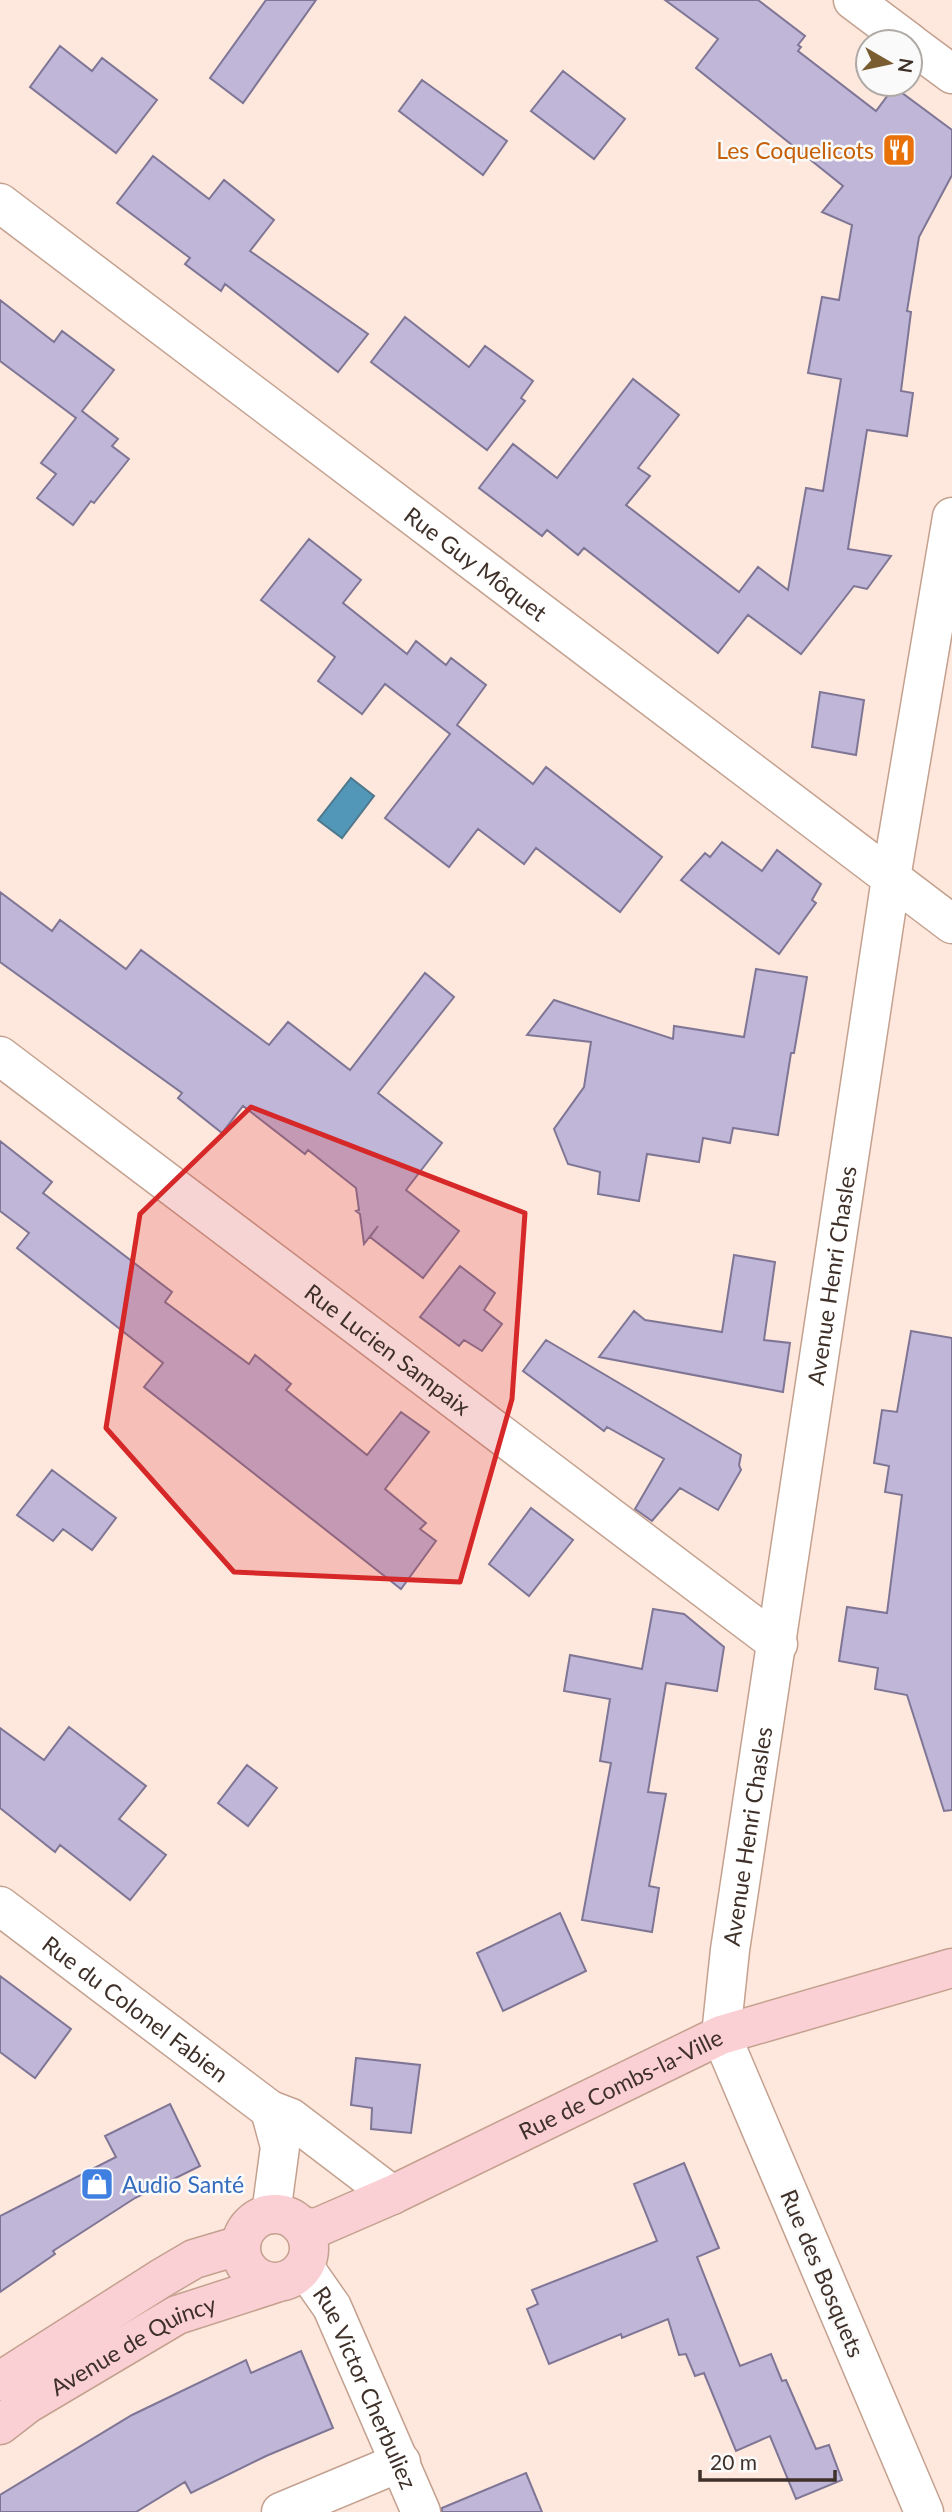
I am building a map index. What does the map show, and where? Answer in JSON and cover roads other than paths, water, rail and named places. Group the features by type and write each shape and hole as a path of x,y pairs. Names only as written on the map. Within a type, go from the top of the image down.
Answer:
{"main road":[{"name":"Rue de Combs-la-Ville","path":"286,2220 316,2228 392,2195 721,2035 952,1968"},
{"path":"286,2220 310,2245 290,2275 264,2281 246,2267 241,2245 250,2224 286,2220"},
{"name":"Avenue de Quincy","path":"0,2381 194,2259 241,2245"},
{"name":"Avenue de Quincy","path":"0,2425 27,2404 177,2315 290,2275"}],"street":[{"path":"853,0 891,28"},
{"path":"924,53 952,74"},
{"name":"Rue Guy Môquet","path":"0,203 952,924"},
{"name":"Avenue Henri Chasles","path":"721,2035 730,1950 891,878 952,517"},
{"name":"Rue Lucien Sampaix","path":"0,1056 778,1644"},
{"name":"Rue du Colonel Fabien","path":"0,1906 270,2110 291,2118 392,2195"},
{"name":"Rue des Bosquets","path":"721,2035 924,2512"},
{"path":"270,2110 280,2147 286,2220"},
{"name":"Rue Victor Cherbuliez","path":"290,2275 332,2307 421,2512"},
{"path":"281,2512 401,2462"}],"water":[{"path":"351,778 374,796 342,838 318,820"}],"place":[{"name":"Les Coquelicots","path":"899,150"},
{"name":"Audio Santé","path":"97,2184"}]}
